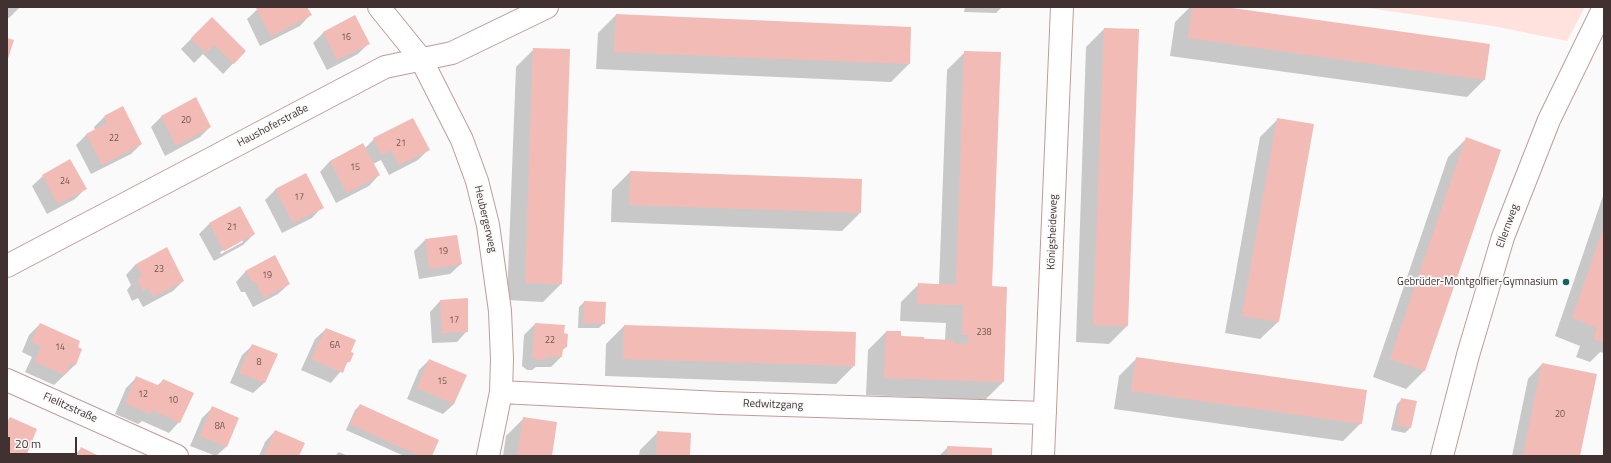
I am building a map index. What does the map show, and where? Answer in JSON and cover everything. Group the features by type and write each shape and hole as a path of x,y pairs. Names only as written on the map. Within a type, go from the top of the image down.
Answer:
{"street":[{"name":"Heubergerweg","path":"379,7 421,59 462,140 477,181 488,225 500,311 501,392 488,456"},
{"name":"Haushoferstraße","path":"7,266 385,67 452,53 547,7"},
{"name":"Königsheideweg","path":"1043,456 1062,7"},
{"name":"Ellernweg","path":"1442,456 1468,355 1503,237 1549,120 1604,8"},
{"name":"Fielitzstraße","path":"7,380 177,456"},
{"name":"Redwitzgang","path":"501,392 720,403 1045,413"}],"shaded area":[{"path":"1361,7 1585,7 1567,41 1493,26"}],"building":[{"path":"307,7 312,15 271,36 256,8"},
{"path":"1192,7 1225,7 1490,44 1485,80 1188,38"},
{"path":"616,14 911,27 910,64 614,52"},
{"path":"355,15 370,44 337,60 323,32"},
{"path":"212,17 246,51 234,64 214,45 206,53 191,38"},
{"path":"1104,28 1139,29 1128,326 1093,325"},
{"path":"7,38 14,40 7,62"},
{"path":"533,48 570,49 562,284 525,283"},
{"path":"964,51 1001,52 992,286 1007,287 1004,382 884,378 886,331 901,331 901,336 924,337 924,339 954,340 954,343 966,344 968,341 969,335 962,335 963,305 917,304 918,283 956,285"},
{"path":"196,97 211,127 176,146 161,116"},
{"path":"123,106 142,144 102,165 86,134 107,123 104,116"},
{"path":"413,118 430,150 399,165 391,150 382,155 373,138"},
{"path":"1277,118 1314,124 1279,322 1242,316"},
{"path":"1466,137 1501,150 1425,371 1390,359"},
{"path":"363,143 380,175 347,193 330,161"},
{"path":"70,159 87,189 58,204 42,175"},
{"path":"630,171 862,179 861,213 629,205"},
{"path":"306,173 324,208 293,223 275,189"},
{"path":"240,206 255,234 224,251 209,223"},
{"path":"1604,226 1604,343 1593,339 1597,328 1572,318"},
{"path":"457,235 462,264 429,269 425,239"},
{"path":"167,247 184,281 153,297 148,288 143,291 137,279 142,276 136,264"},
{"path":"275,255 290,284 264,298 255,282 252,282 245,271"},
{"path":"468,298 468,332 442,333 440,300"},
{"path":"584,301 606,302 605,324 583,323"},
{"path":"40,323 80,341 78,347 82,349 76,365 71,363 65,375 35,362 41,346 31,342"},
{"path":"535,323 565,325 564,333 568,334 567,347 563,348 562,357 548,357 543,360 537,360 532,356"},
{"path":"624,325 856,332 855,366 623,359"},
{"path":"326,328 356,340 351,352 354,353 350,362 347,362 343,373 311,359"},
{"path":"252,344 278,354 265,383 239,373"},
{"path":"1136,357 1367,390 1362,424 1131,391"},
{"path":"429,359 467,375 454,404 417,388"},
{"path":"1542,363 1597,374 1580,456 1523,456"},
{"path":"136,376 160,386 163,379 194,393 180,423 152,410 150,414 125,403"},
{"path":"1401,398 1417,401 1411,428 1396,425"},
{"path":"360,404 439,440 432,456 420,456 350,424"},
{"path":"212,406 239,418 227,447 200,436"},
{"path":"10,417 37,429 26,456 14,456 7,453 7,423"},
{"path":"523,417 557,422 552,456 517,456"},
{"path":"275,430 305,443 299,456 264,456"},
{"path":"657,431 691,433 690,456 656,456"},
{"path":"947,446 992,448 992,456 947,456"},
{"path":"81,447 99,456 77,456"}],"place":[{"name":"Gebrüder-Montgolfier-Gymnasium","path":"1566,282"}]}
